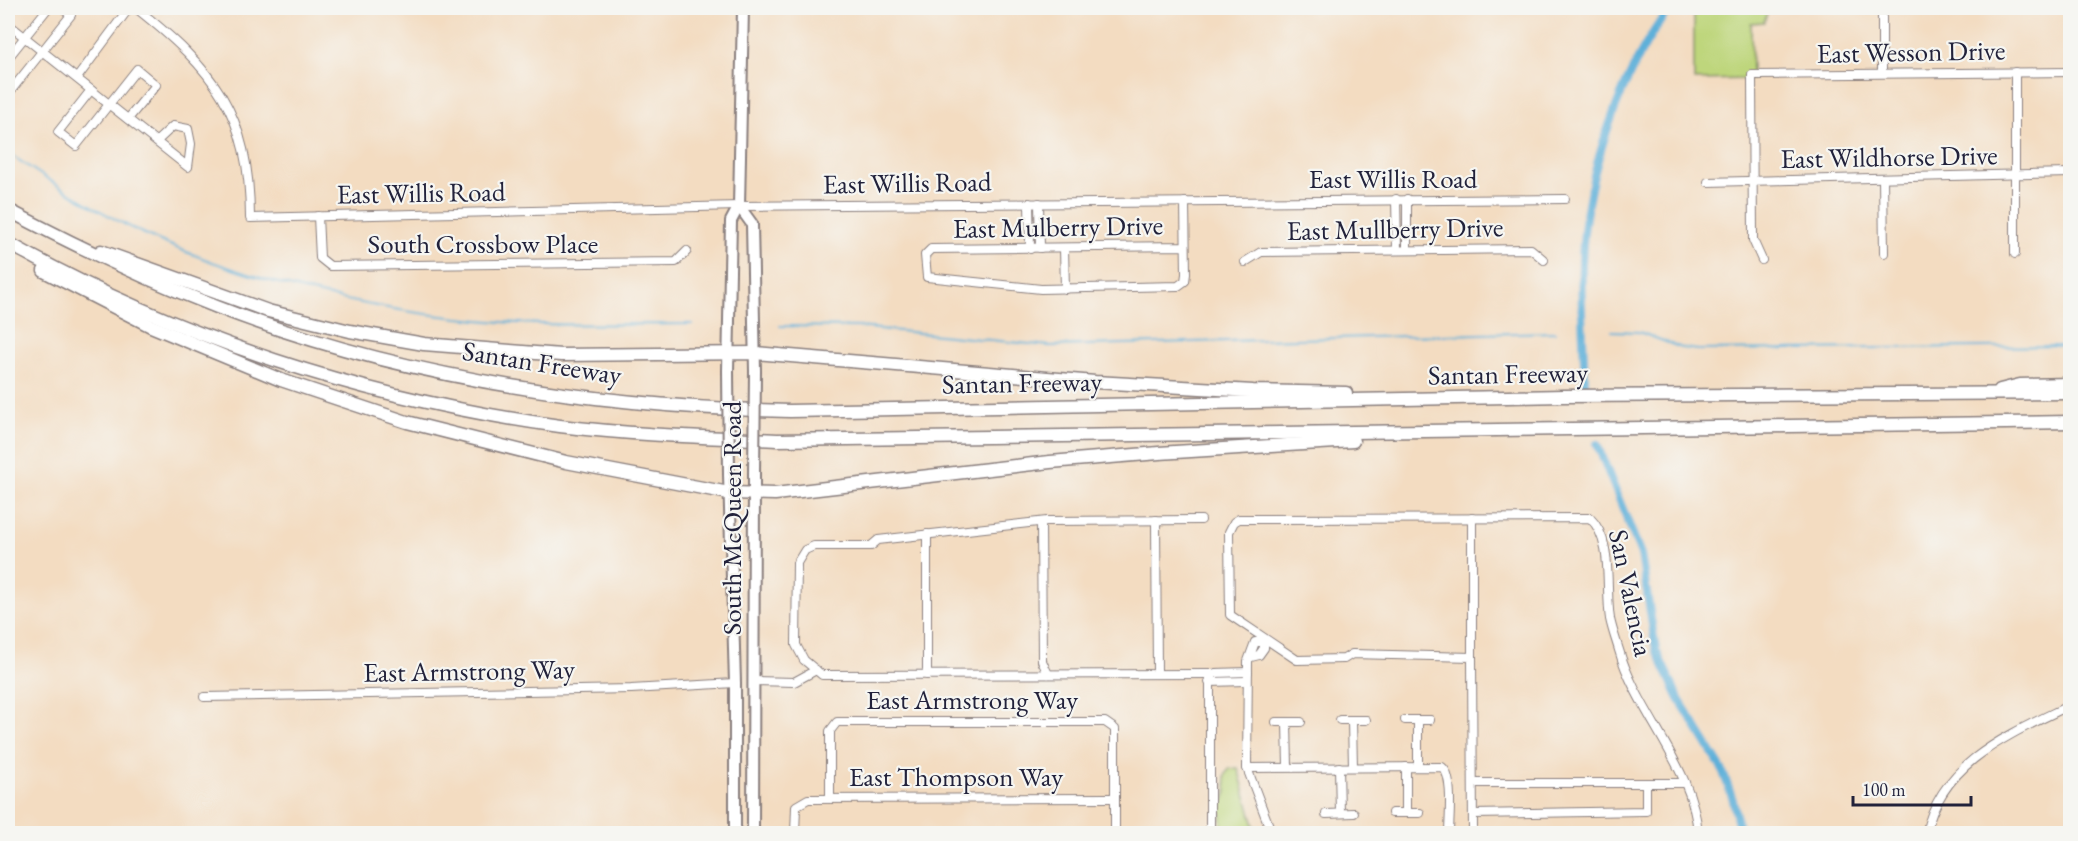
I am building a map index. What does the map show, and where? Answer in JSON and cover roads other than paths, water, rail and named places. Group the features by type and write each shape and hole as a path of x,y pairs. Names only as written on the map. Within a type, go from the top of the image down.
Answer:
{"highway":[{"name":"Santan Freeway","path":"8,210 131,271 220,308 348,349 426,369 547,391 711,409 790,411 1563,396 2070,393"},
{"path":"59,237 268,311 350,331 424,344 561,355 755,353 913,368 1206,389 1563,396"},
{"name":"Santan Freeway","path":"8,243 124,300 210,338 258,354 404,397 563,426 777,440 1648,430 2070,422"},
{"path":"8,251 151,326 281,380 386,415 510,449 729,494 754,494 1061,461 1255,445 1381,440 1447,431"},
{"path":"1981,395 2020,385 2070,384"},
{"path":"1951,424 2001,430 2070,431"}],"main road":[{"name":"South McQueen Road","path":"735,834 735,683 729,494 728,352 731,220 739,206 743,8"},
{"name":"South McQueen Road","path":"739,206 752,224 755,353 753,834"},
{"path":"735,683 753,681"}],"street":[{"path":"8,58 48,8"},
{"path":"8,91 9,93 71,15 62,8"},
{"path":"76,78 129,8"},
{"name":"East Willis Road","path":"136,8 196,60 228,106 246,162 250,218 739,206 1565,199"},
{"path":"1882,8 1882,74"},
{"path":"8,24 188,167 191,144 188,129 173,126 157,141"},
{"path":"91,90 58,132 76,146 137,69 156,85 128,119"},
{"path":"2015,72 2015,254"},
{"name":"East Wesson Drive","path":"1752,181 1752,75 2070,72"},
{"name":"East Wildhorse Drive","path":"1708,182 2070,173"},
{"path":"1883,178 1884,254"},
{"path":"1752,181 1753,240 1762,260"},
{"path":"1396,199 1397,250"},
{"path":"1407,199 1407,250"},
{"path":"1064,248 1065,289 1178,286 1185,281 1185,202"},
{"path":"1029,203 1030,249"},
{"path":"1040,203 1040,249"},
{"name":"South Crossbow Place","path":"318,216 320,258 330,266 676,262 687,251"},
{"path":"1396,229 1407,228"},
{"name":"East Mulberry Drive","path":"1065,289 1041,289 927,277 925,255 931,249 1185,246"},
{"name":"East Mullberry Drive","path":"1245,262 1261,252 1531,249 1544,260"},
{"path":"1472,518 1473,834"},
{"name":"San Valencia","path":"1472,657 1352,654 1344,659 1297,660 1263,640 1230,615 1229,532 1234,522 1239,519 1590,518 1599,526 1607,566 1611,619 1630,683 1685,783 1697,812 1698,834"},
{"path":"1156,520 1157,674"},
{"path":"1201,520 1041,522 878,540 871,546 814,546 805,550 797,563 796,645 804,660 822,675 1157,674 1246,681"},
{"path":"1041,522 1042,662 1048,674"},
{"path":"927,534 927,675"},
{"path":"1263,640 1256,642 1251,649 1251,657 1248,661 1246,681 1247,768 1272,834"},
{"path":"753,681 794,681 816,670"},
{"path":"1211,677 1248,672"},
{"path":"1210,834 1211,677"},
{"name":"East Armstrong Way","path":"204,697 631,689 735,683"},
{"path":"1926,834 1941,793 1973,757 2070,705"},
{"path":"1340,720 1366,720"},
{"path":"1405,720 1430,720"},
{"path":"1418,720 1418,767"},
{"name":"East Armstrong Way","path":"830,798 829,734 833,724 843,721 1101,721 1111,724 1115,729 1115,798"},
{"path":"1352,721 1353,767"},
{"path":"1276,722 1301,722"},
{"path":"1287,722 1288,767"},
{"path":"1340,767 1340,813"},
{"path":"1406,767 1406,813"},
{"path":"1247,768 1442,767 1446,771 1449,834"},
{"path":"1473,783 1685,783"},
{"path":"1473,814 1646,811 1646,783"},
{"path":"1115,798 1115,834"},
{"name":"East Thompson Way","path":"795,834 798,804 805,799 1115,798"},
{"path":"1326,814 1354,813"},
{"path":"1392,813 1420,813"}],"waterway":[{"path":"1585,384 1582,270 1584,232 1594,174 1625,85 1654,31 1670,8"},
{"path":"8,153 100,211 132,228 215,263 301,289 390,308 478,320 558,324 692,324"},
{"path":"780,326 859,327 1050,346 1555,332"},
{"path":"1612,331 1639,332 1682,348 1698,350 2070,346"},
{"path":"1597,444 1641,554 1656,650 1679,699 1722,769 1733,800 1740,834"}]}
